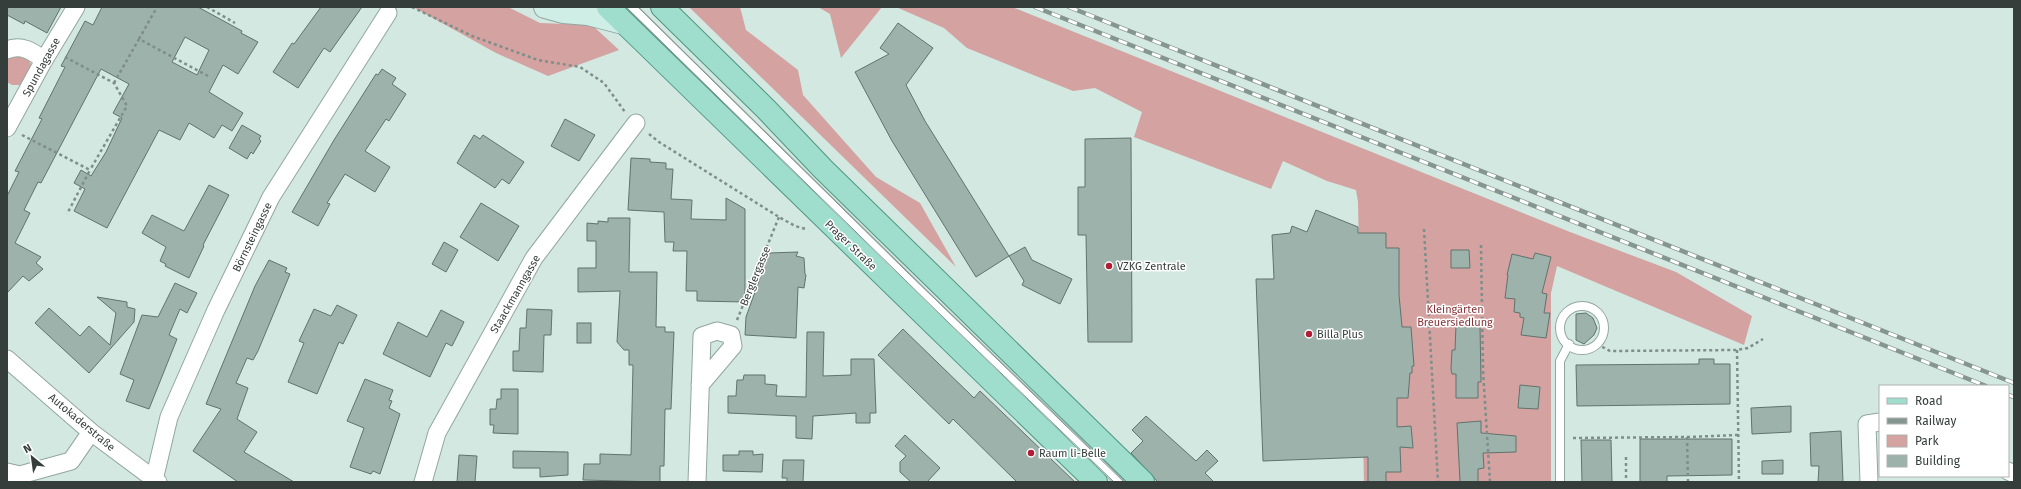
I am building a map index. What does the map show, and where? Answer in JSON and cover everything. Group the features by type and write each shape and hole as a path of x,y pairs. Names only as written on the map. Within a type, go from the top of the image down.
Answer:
{"main road":[{"path":"545,7 563,12 627,15"},
{"name":"Prager Straße","path":"608,7 627,15 1096,482"},
{"path":"662,7 766,109 823,169 1143,482"}],"street":[{"name":"Spundagasse","path":"8,122 76,7"},
{"name":"Börnsteingasse","path":"156,481 169,417 216,310 271,197 388,13"},
{"path":"7,50 19,47 47,55"},
{"name":"Staackmanngasse","path":"423,482 437,433 534,258 636,123"},
{"path":"697,482 700,385 702,336 717,331 731,335 733,346 700,385"},
{"name":"Autokaderstraße","path":"7,359 91,432 156,481"},
{"path":"1869,482 1873,423"},
{"path":"7,472 20,475 71,461 91,432"}],"lane":[{"path":"627,15 926,296 1119,482"},
{"path":"1582,306 1596,310 1601,316 1604,324 1604,333 1597,344 1586,349 1579,349 1569,344 1562,336 1561,322 1569,310 1582,306"},
{"path":"1560,482 1560,361 1569,344"}],"path":[{"path":"114,83 157,7"},
{"path":"207,7 235,23"},
{"path":"412,7 472,36 530,57 580,67 604,83 623,109 636,123 659,142 795,226 806,229"},
{"path":"139,39 208,76"},
{"path":"47,55 114,83 127,106 90,170 67,214"},
{"path":"8,122 90,170"},
{"name":"Berglergasse","path":"731,335 779,216"},
{"path":"1424,229 1438,482"},
{"path":"1481,245 1483,372 1490,482"},
{"path":"1597,344 1610,351 1737,350 1748,348 1763,339"},
{"path":"1737,350 1739,482"},
{"path":"1560,438 1738,436"},
{"path":"1687,437 1688,482"},
{"path":"1626,457 1626,482"}],"green space":[{"path":"413,7 508,7 540,23 592,25 619,50 548,76 496,53"},
{"path":"689,7 740,7 746,30 798,70 803,95 876,177 920,203 956,267"},
{"path":"818,7 882,7 841,58 830,14"},
{"name":"Kleingärten Breuersiedlung","path":"896,7 1012,7 1570,232 1676,272 1752,316 1744,345 1557,266 1551,293 1551,482 1364,482 1358,202 1356,190 1327,181 1283,161 1271,189 1134,137 1142,112 1095,88 1073,91 967,48 944,28"},
{"path":"19,55 29,60 33,69 22,85 12,85 7,82 7,59"}],"building":[{"path":"7,7 61,7 47,33 25,21 24,24 7,15"},
{"path":"102,7 198,7 242,31 241,33 258,42 238,74 223,65 209,92 243,113 232,131 222,125 214,138 189,123 180,140 159,130 107,228 74,211 85,189 74,183 81,170 91,176 106,152 122,118 113,113 129,84 101,69 41,183 38,182 24,210 30,213 15,243 41,257 36,263 43,269 29,281 23,276 7,293 7,196 19,172 15,171 42,119 39,118 65,67 61,66 85,21 93,25","holes":["185,37 209,50 197,75 172,62"]},
{"path":"321,7 362,7 330,52 324,48 298,88 273,72 292,43 294,44"},
{"path":"898,23 933,48 906,85 925,121 1009,256 976,277 892,141 855,72 889,54 880,48"},
{"path":"382,69 396,78 392,84 406,94 389,121 386,119 365,151 390,167 375,192 345,174 327,203 330,204 318,226 292,212 334,140 376,74 378,75"},
{"path":"565,119 595,135 579,161 551,146"},
{"path":"242,125 261,136 259,139 261,141 253,154 251,152 247,159 229,148"},
{"path":"474,135 480,139 483,135 524,162 509,184 502,179 495,188 457,163"},
{"name":"VZKG Zentrale","path":"1131,138 1132,342 1088,342 1086,235 1078,235 1078,187 1085,187 1085,139"},
{"path":"631,158 650,159 650,162 666,163 666,169 673,169 671,199 692,200 691,219 726,220 726,198 745,209 745,302 697,301 697,291 686,291 687,251 673,251 674,242 665,242 664,212 628,210"},
{"path":"209,185 229,195 203,245 204,246 189,278 165,266 166,264 160,261 166,247 142,233 152,215 184,231"},
{"path":"481,203 519,226 498,261 460,237"},
{"name":"Billa Plus","path":"1316,210 1358,227 1358,233 1386,233 1386,248 1399,248 1399,295 1402,327 1411,327 1414,366 1412,366 1412,373 1410,373 1408,398 1397,398 1397,427 1411,426 1413,448 1400,447 1401,472 1386,472 1386,482 1368,482 1368,457 1263,461 1256,279 1274,279 1272,235 1290,233 1292,226 1307,232"},
{"path":"608,218 630,218 629,272 657,272 656,327 665,327 665,332 674,332 671,409 665,409 664,466 660,466 660,482 583,480 584,464 600,464 600,454 631,455 633,365 629,365 629,350 624,350 617,342 620,291 578,292 578,268 596,268 596,241 587,241 587,223 598,224 598,221 608,222"},
{"path":"444,242 458,250 446,272 432,264"},
{"path":"1025,247 1032,260 1072,279 1060,304 1022,285 1024,281 1009,256"},
{"path":"1451,250 1469,250 1470,268 1451,268"},
{"path":"798,252 796,256 804,258 806,275 804,288 798,287 796,338 745,335 746,317 769,253"},
{"path":"1535,253 1551,257 1542,293 1547,294 1544,313 1550,313 1546,338 1521,335 1524,318 1520,317 1520,313 1514,312 1515,299 1505,298 1507,275 1512,254 1533,259"},
{"path":"269,260 287,268 285,272 290,274 258,351 253,360 247,358 236,383 248,388 237,419 257,432 244,452 294,482 238,482 193,451 221,409 206,404 255,286"},
{"path":"175,283 197,293 187,313 180,309 169,335 177,339 149,409 126,401 134,380 120,374 142,315 158,317"},
{"path":"97,297 127,302 127,307 135,309 134,322 89,373 35,323 49,308 80,336 89,326 110,345 116,313"},
{"path":"337,305 357,315 343,344 339,342 317,394 288,382 304,343 299,341 314,309 331,316"},
{"path":"527,309 552,310 551,335 544,335 543,372 513,371 513,351 519,351 520,328 526,328"},
{"path":"441,310 464,322 452,346 446,343 430,377 383,354 398,322 427,337"},
{"path":"1586,313 1593,318 1597,328 1594,335 1584,344 1576,340 1576,314"},
{"path":"577,323 591,323 591,343 577,343"},
{"path":"1456,325 1480,326 1481,382 1478,382 1478,398 1456,398 1456,374 1452,374 1451,369 1452,350 1455,350"},
{"path":"903,329 974,398 980,391 1075,482 1017,482 953,419 949,424 878,355"},
{"path":"807,332 824,332 823,376 851,375 851,359 874,359 876,413 870,413 870,423 856,423 856,413 813,416 812,439 796,438 796,416 728,413 728,396 736,396 737,380 743,380 744,375 765,375 765,384 777,385 776,396 806,397"},
{"path":"1699,359 1714,359 1714,364 1730,364 1730,404 1577,406 1576,365 1699,364"},
{"path":"365,379 393,390 389,400 392,401 389,408 400,414 380,474 373,471 371,474 350,467 364,428 347,421"},
{"path":"1520,385 1540,387 1538,409 1518,408"},
{"path":"501,389 518,389 518,434 493,433 494,425 490,425 490,409 496,409 497,399 501,399"},
{"path":"1791,406 1791,432 1752,434 1751,408"},
{"path":"1146,416 1196,461 1207,450 1218,461 1205,473 1214,482 1158,482 1131,453 1143,441 1132,430"},
{"path":"1481,421 1481,433 1516,436 1516,452 1483,453 1484,468 1478,469 1478,482 1460,482 1457,423"},
{"path":"1841,431 1843,482 1818,482 1819,466 1811,466 1810,433"},
{"path":"905,435 940,468 927,482 911,482 900,472 900,462 906,456 895,446"},
{"path":"1640,439 1732,439 1732,475 1667,476 1667,482 1640,482"},
{"path":"1581,440 1611,440 1612,482 1582,482"},
{"path":"513,451 568,452 568,475 540,477 540,468 513,468"},
{"path":"739,451 753,451 753,455 763,454 762,472 723,471 723,455 739,455"},
{"path":"459,455 477,456 475,482 457,482"},
{"path":"783,460 804,460 803,482 787,482 787,478 782,478"},
{"path":"1783,460 1783,474 1762,474 1762,461"}],"tram line":[{"path":"626,7 1114,482"},
{"path":"638,7 905,270 1124,482"}],"railway":[{"path":"1035,7 1983,385"},
{"path":"1069,7 2014,383"},
{"path":"2009,395 2014,397"}],"place":[{"name":"VZKG Zentrale","path":"1109,266"},
{"name":"Billa Plus","path":"1309,334"},
{"name":"Raum li-Belle","path":"1031,453"}]}
